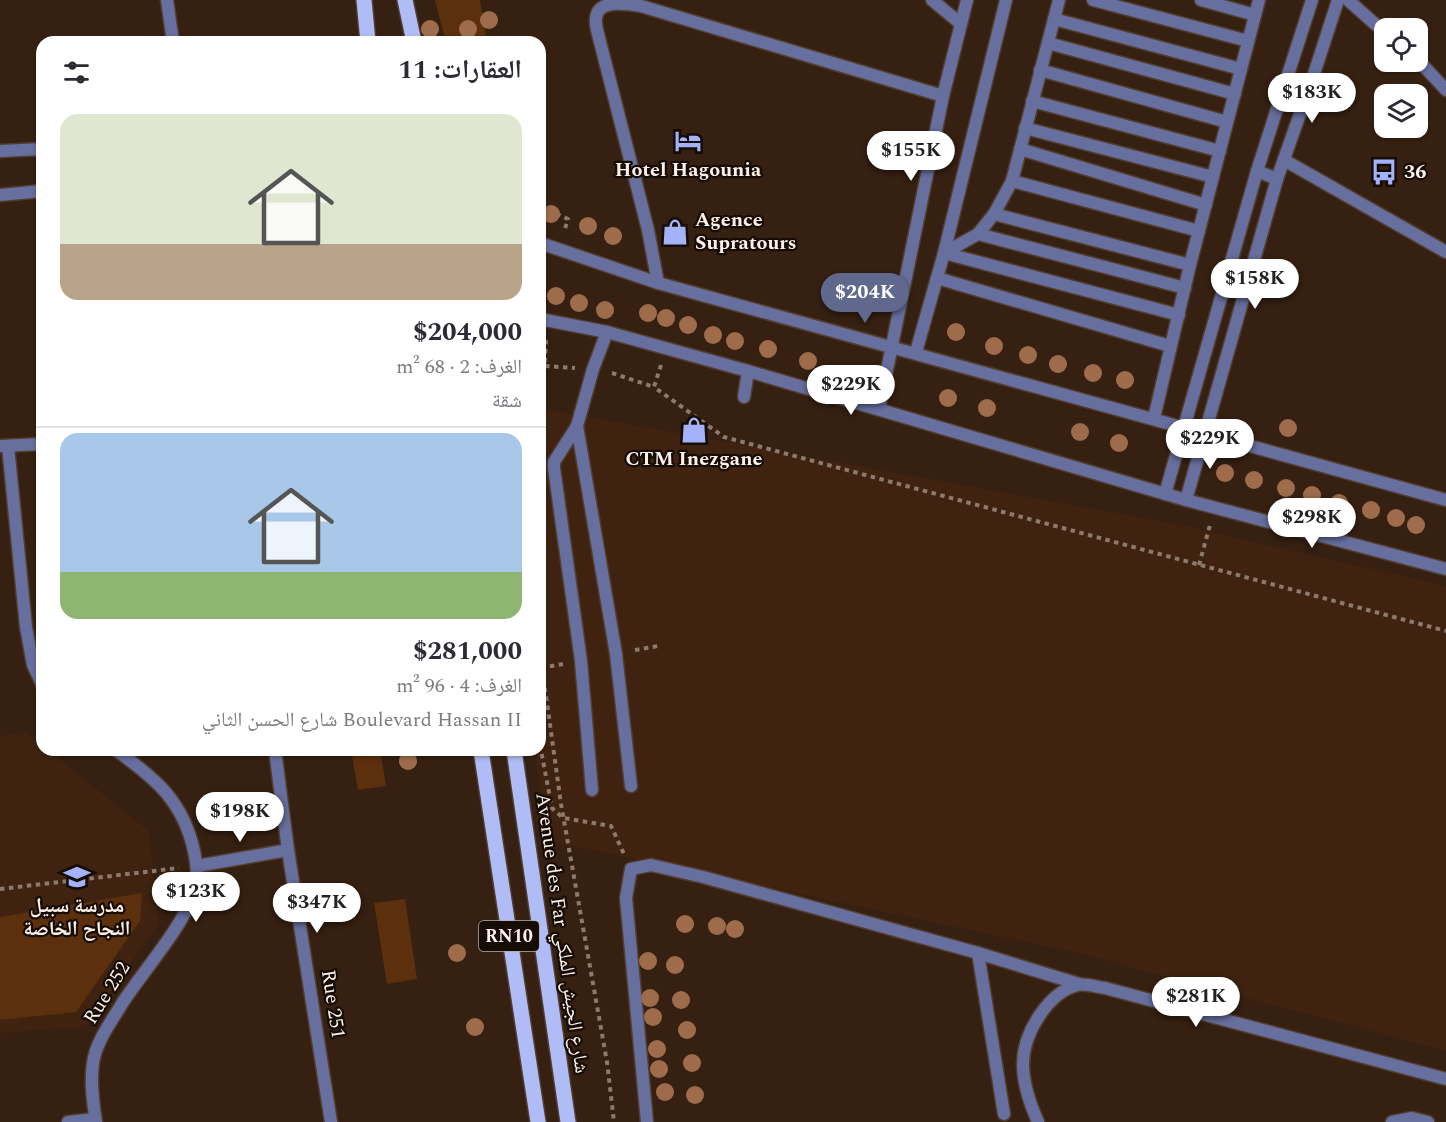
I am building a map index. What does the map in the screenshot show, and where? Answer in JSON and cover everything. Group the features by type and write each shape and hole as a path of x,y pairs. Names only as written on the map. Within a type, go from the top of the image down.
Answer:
{"main road":[{"path":"364,0 367,36"},
{"path":"405,0 413,36"},
{"name":"RN10","path":"482,756 538,1122"},
{"name":"Avenue des Far شارع الجيش الملكي","path":"514,756 568,1122"}],"street":[{"path":"168,0 171,36"},
{"path":"932,0 961,24"},
{"path":"879,409 943,96 967,0"},
{"path":"916,352 944,253 1006,0"},
{"path":"944,253 978,234 994,214 1012,182 1059,0"},
{"path":"1093,0 1248,41"},
{"path":"1201,0 1255,15"},
{"path":"1154,418 1190,265 1259,0"},
{"path":"1165,494 1257,171 1312,0"},
{"path":"1186,500 1277,179 1338,0"},
{"path":"1348,0 1374,23"},
{"path":"658,283 648,230 597,30 595,19 602,3 610,1 641,6 943,96"},
{"path":"1054,19 1241,69"},
{"path":"1047,43 1235,94"},
{"path":"1040,70 1227,122"},
{"path":"1428,71 1446,90"},
{"path":"1032,101 1220,151"},
{"path":"1025,128 1213,177"},
{"path":"0,151 36,149"},
{"path":"1020,149 1206,205"},
{"path":"1284,160 1446,252"},
{"path":"1257,171 1277,179"},
{"path":"1012,182 1199,231"},
{"path":"0,195 36,192"},
{"path":"994,214 1190,265"},
{"path":"978,234 1185,288"},
{"path":"546,245 658,283 916,352 1446,500"},
{"path":"944,253 1179,315"},
{"path":"937,278 1170,346"},
{"path":"546,321 607,333 748,371 1186,500 1446,569"},
{"path":"592,790 581,661 554,462 577,426 593,369 607,333"},
{"path":"744,397 748,371"},
{"path":"577,426 616,654 631,786"},
{"path":"36,444 4,446 26,627 36,671"},
{"name":"Rue 252","path":"95,1120 93,1062 99,1044 126,998 180,922 194,894 197,866 190,830 175,802 147,773 124,756"},
{"name":"Rue 251","path":"276,756 288,850 331,1122"},
{"path":"197,866 288,850"},
{"path":"647,1122 626,898 631,868 651,865 978,952 1079,984 1105,988 1446,1079"},
{"path":"978,952 1004,1114"},
{"path":"1038,1122 1025,1086 1023,1064 1026,1044 1034,1025 1046,1008 1059,994 1079,984"},
{"path":"1392,1122 1412,1118 1428,1122"},
{"path":"68,1122 95,1120"}],"path":[{"path":"546,209 568,219 558,249"},
{"path":"666,349 654,387 724,437 1446,631"},
{"path":"1199,565 1215,507"},
{"path":"546,695 563,818 607,1062 614,1122"},
{"path":"542,756 552,808 563,818 611,826 631,868"},
{"path":"0,889 197,866"}],"shaded area":[{"path":"435,0 480,0 486,36 444,36"},
{"path":"546,409 1177,524 1446,586 1446,1051 1078,953 549,841 535,756 546,756"},
{"name":"مدرسة سبيل النجاح الخاصة","path":"26,732 36,740 36,756 55,756 149,831 159,923 86,1027 0,1033 0,736"},
{"path":"352,756 381,756 386,786 358,790"},
{"path":"142,893 140,921 76,1012 0,1020 0,917"},
{"path":"405,899 417,979 387,984 374,903"}],"place":[{"name":"Hotel Hagounia","path":"688,141"},
{"name":"36","path":"1384,172"},
{"name":"Agence Supratours","path":"675,232"},
{"name":"CTM Inezgane","path":"694,430"},
{"name":"مدرسة سبيل النجاح الخاصة","path":"77,877"}]}
